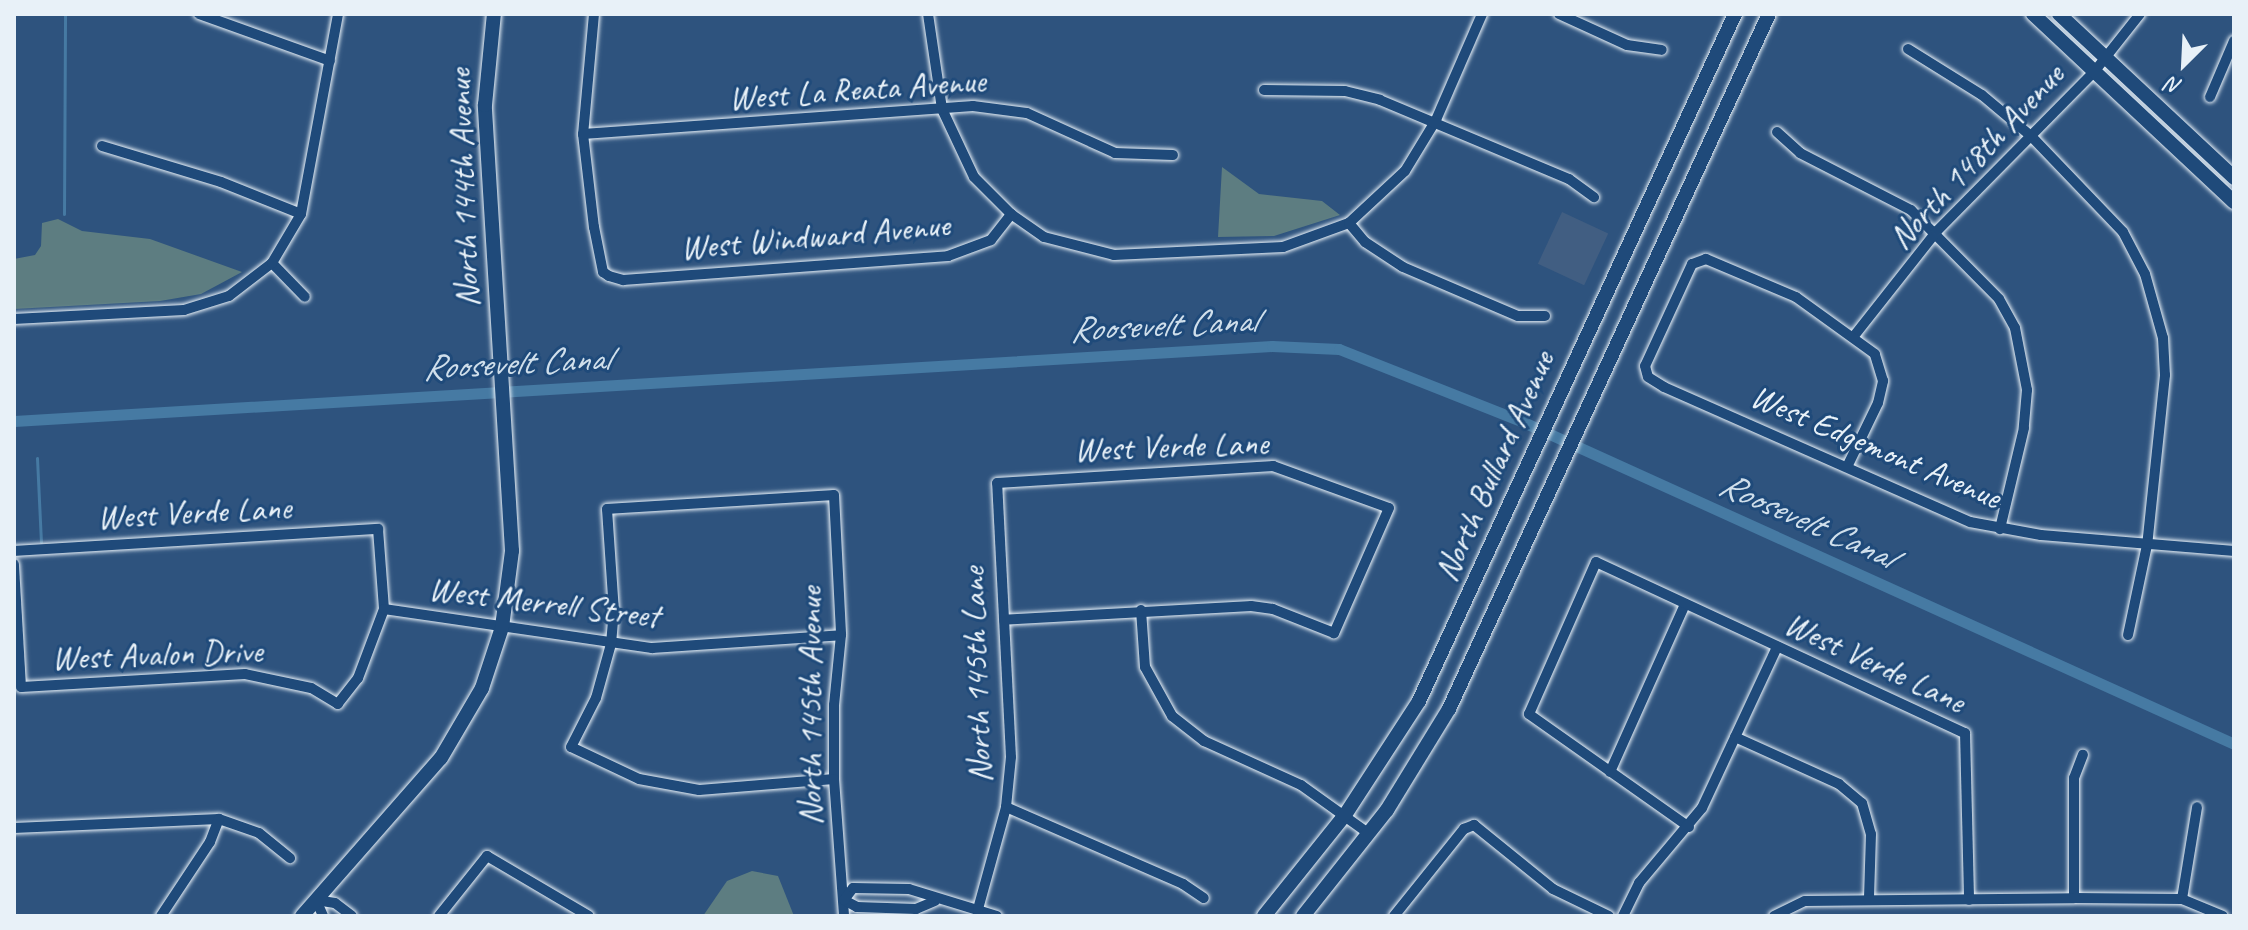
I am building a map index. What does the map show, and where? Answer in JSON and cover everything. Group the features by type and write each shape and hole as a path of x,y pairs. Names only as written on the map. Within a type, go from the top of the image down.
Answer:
{"main road":[{"name":"North 144th Avenue","path":"302,916 448,748 482,688 502,627 512,551 485,105 494,14"},
{"name":"North Bullard Avenue","path":"1264,916 1345,815 1419,701 1735,14"},
{"name":"North Bullard Avenue","path":"1303,916 1368,833 1449,709 1769,14"},
{"path":"2033,14 2234,202"},
{"path":"2059,14 2234,178"}],"street":[{"path":"199,14 330,61"},
{"path":"14,319 184,310 229,296 272,263 301,214 338,14"},
{"path":"583,134 594,14"},
{"path":"928,14 942,109 974,177 1011,214 1044,237 1114,255 1283,247 1349,223 1405,171 1436,120 1482,14"},
{"path":"1559,14 1627,45 1662,50"},
{"name":"North 148th Avenue","path":"1854,336 1937,231 2094,72 2140,14"},
{"path":"2210,97 2234,41"},
{"path":"1908,49 1982,95 2031,136 2123,232 2154,303 2165,375 2147,545 2128,635"},
{"path":"1264,90 1345,91 1436,120 1569,179 1594,197"},
{"name":"West La Reata Avenue","path":"583,134 1001,107 1027,113 1115,153 1173,155"},
{"path":"1777,132 1800,153 1911,210 1937,231 1999,299 2022,358 2024,428 2000,529"},
{"name":"West Windward Avenue","path":"583,134 594,227 603,272 623,280 948,256 991,240 1011,214"},
{"path":"102,146 221,182 301,214"},
{"path":"1349,223 1365,242 1403,267 1518,316 1545,316"},
{"name":"West Edgemont Avenue","path":"1854,336 1796,297 1699,259 1687,270 1645,366 1648,377 1970,522 2000,529 2234,551"},
{"path":"272,263 305,297"},
{"path":"1847,467 1878,403 1883,381 1875,354 1854,336"},
{"name":"West Verde Lane","path":"997,483 1273,466 1389,508 1334,633 1273,609 1251,606 1141,610"},
{"name":"North 145th Lane","path":"978,909 1006,807 1011,757 997,483"},
{"name":"North 145th Avenue","path":"611,644 614,612 607,509 834,495 841,635 834,705 834,779 844,916"},
{"name":"West Verde Lane","path":"14,551 378,529 384,609"},
{"name":"West Verde Lane","path":"1610,772 1529,714 1596,562 1965,733 1969,900"},
{"name":"West Avalon Drive","path":"14,564 21,687 245,674 290,681 338,704 368,659 384,609"},
{"path":"1685,604 1610,772 1689,827"},
{"name":"West Merrell Street","path":"384,609 611,644 694,646 841,635"},
{"path":"1004,620 1141,610 1145,667 1172,716 1204,741 1301,785 1368,833"},
{"path":"611,644 596,698 571,747 639,779 699,790 834,779"},
{"path":"1623,916 1639,883 1689,827 1777,647"},
{"path":"1735,737 1839,784 1862,803 1871,834 1869,898"},
{"path":"2074,898 2074,778 2083,755"},
{"path":"1006,807 1183,884 1204,898"},
{"path":"2182,899 2197,807"},
{"path":"161,916 210,842 219,819"},
{"path":"14,828 219,819 259,833 290,858"},
{"path":"1394,916 1464,829 1478,825 1545,884 1609,916"},
{"path":"439,916 487,856 589,916"},
{"path":"935,901 916,909 857,907 844,900 853,888 909,889 935,901 997,916"},
{"path":"1774,916 1805,901 1869,898 2182,899 2223,916"},
{"path":"316,900 323,916"},
{"path":"316,900 335,903 352,916"}],"shaded area":[{"path":"1562,212 1608,234 1584,285 1538,264"}],"green space":[{"path":"1222,167 1259,194 1322,201 1340,215 1274,236 1218,237"},
{"path":"58,219 82,231 150,239 242,272 201,294 160,301 14,309 14,259 35,255 41,246 42,223"},
{"path":"752,871 778,876 794,916 703,916 727,881"}],"waterway":[{"path":"64,214 65,14"},
{"name":"Roosevelt Canal","path":"14,421 1272,346 1339,349 1521,421 2234,744"},
{"path":"37,458 41,542"}]}
